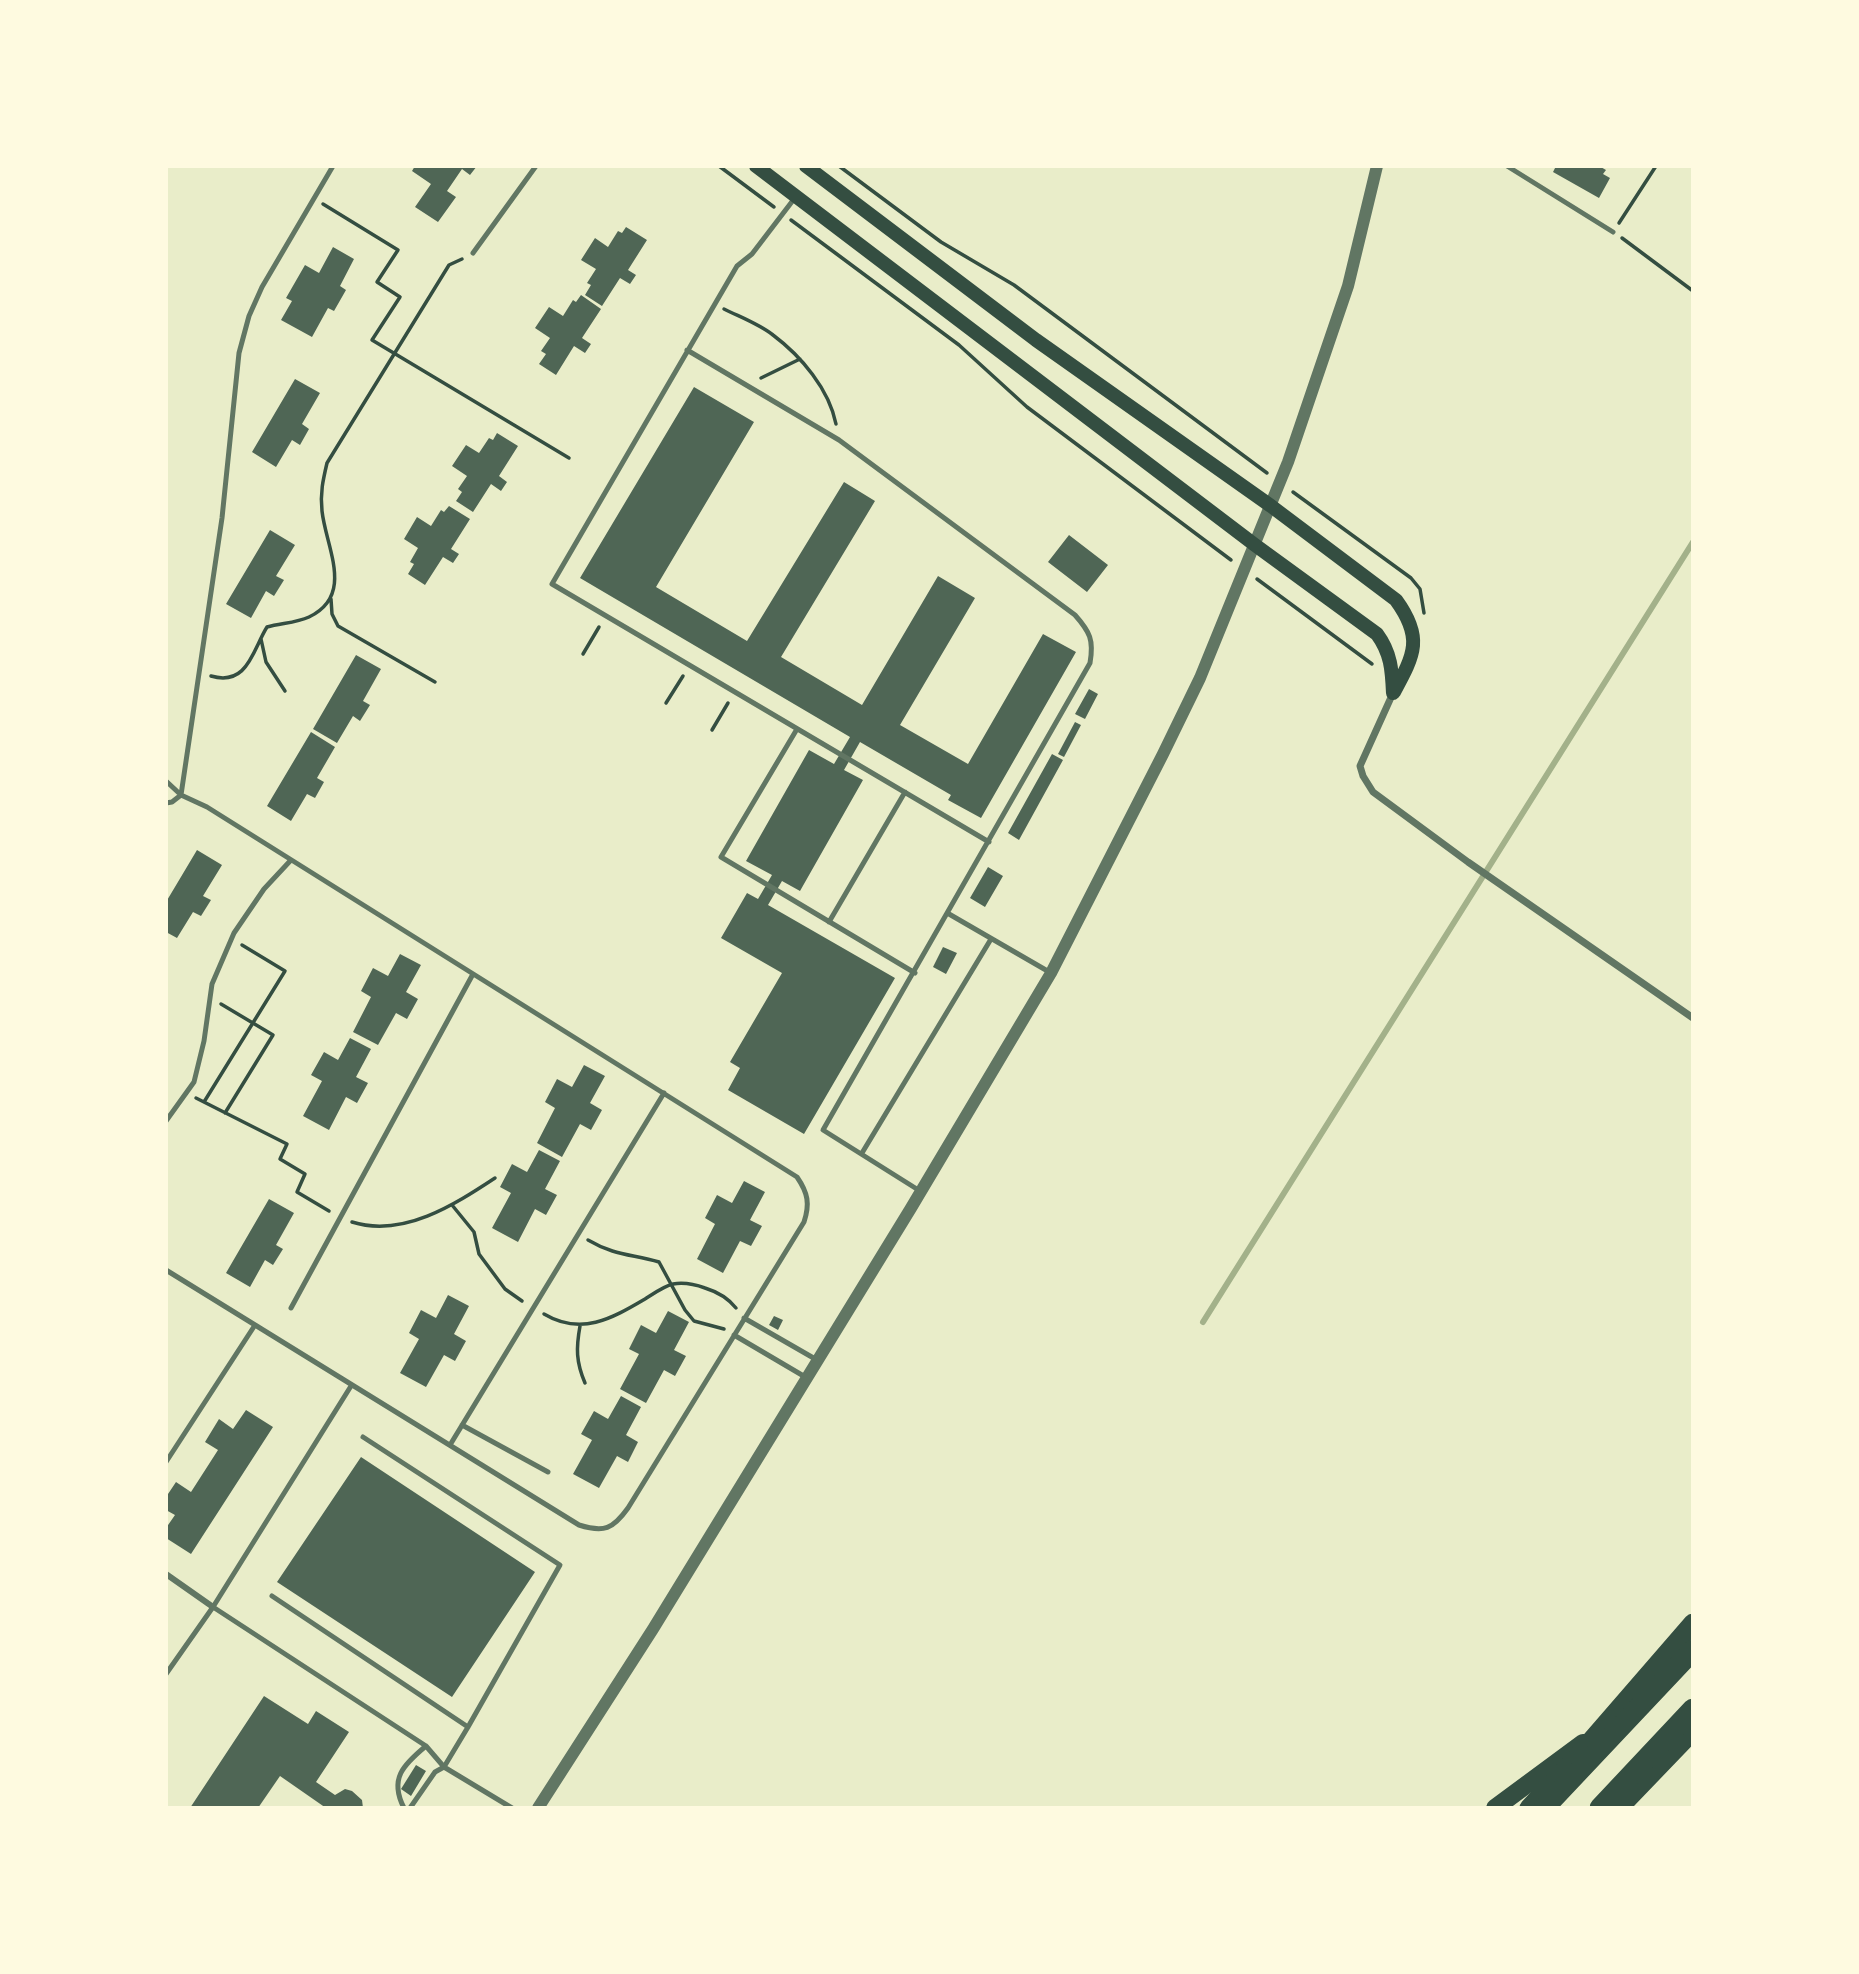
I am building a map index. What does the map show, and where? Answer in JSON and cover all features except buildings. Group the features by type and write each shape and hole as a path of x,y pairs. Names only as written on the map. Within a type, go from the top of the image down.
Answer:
{"highway":[{"path":"1529,1808 1693,1623"},
{"path":"1544,1808 1693,1650"},
{"path":"1600,1808 1693,1709"},
{"path":"1619,1808 1693,1731"}],"main road":[{"path":"756,166 1255,545 1377,634 1386,647 1392,665 1393,693"},
{"path":"806,166 1037,340 1271,506 1396,600 1409,618 1415,643 1409,666 1393,693"},
{"path":"1495,1808 1693,1668"}],"street":[{"path":"538,1808 653,1629 1051,973 1163,754 1200,678 1280,482 1348,286 1377,166"},
{"path":"1393,693 1360,766 1373,792 1468,862 1693,1018"},
{"path":"166,1574 213,1607"}],"lane":[{"path":"166,803 181,795 201,673 222,519 239,353 249,316 262,287 332,166"},
{"path":"473,253 536,166"},
{"path":"1507,166 1613,232"},
{"path":"796,197 752,254 737,266 552,584 989,842"},
{"path":"687,350 839,440 1075,615 1086,628 1093,646 1090,663 824,1130 920,1191"},
{"path":"797,729 721,857 915,973"},
{"path":"166,781 181,795 206,807 797,1177 806,1190 809,1207 803,1222 628,1508 619,1521 610,1527 595,1530 579,1525 166,1270"},
{"path":"829,922 868,860 905,792"},
{"path":"166,1121 194,1082 204,1041 212,984 231,938 264,889 291,860"},
{"path":"948,914 1051,973"},
{"path":"862,1153 991,939"},
{"path":"291,1308 473,974"},
{"path":"450,1445 664,1093"},
{"path":"744,1318 817,1360"},
{"path":"166,1462 255,1325"},
{"path":"735,1333 807,1378"},
{"path":"166,1674 213,1607 351,1386"},
{"path":"463,1425 548,1472"},
{"path":"363,1437 560,1565 444,1766 435,1772 410,1808"},
{"path":"272,1596 468,1727"},
{"path":"213,1607 426,1746 444,1766 512,1808"},
{"path":"404,1808 397,1790 397,1781 426,1746"}],"path":[{"path":"719,166 959,345 1027,407 1376,667 1393,693"},
{"path":"839,166 941,242 1014,285 1280,482"},
{"path":"1656,166 1613,232 1693,292"},
{"path":"313,199 398,250 377,282 400,297 372,340 569,458"},
{"path":"201,673 221,679 238,674 254,655 267,627 311,616 324,607 331,597 336,584 320,490 327,463 449,265 473,253"},
{"path":"715,304 772,334 800,359 821,387 835,419 839,440"},
{"path":"746,385 800,359"},
{"path":"331,597 332,614 338,626 435,682"},
{"path":"583,654 606,616"},
{"path":"261,637 266,662 285,691"},
{"path":"666,704 689,665"},
{"path":"712,730 735,692"},
{"path":"204,1102 285,971 231,938"},
{"path":"210,997 273,1035 226,1113"},
{"path":"186,1093 288,1144 280,1159 305,1174 296,1192 340,1218 355,1223 379,1228 416,1220 452,1205 495,1178"},
{"path":"452,1205 474,1232 479,1254 505,1289 556,1321 580,1326 601,1322 624,1312 671,1284 691,1283 717,1292 733,1304 744,1318"},
{"path":"578,1234 622,1256 642,1257 659,1262 685,1310 694,1321 735,1333"},
{"path":"580,1326 576,1350 584,1383"}],"waterway":[{"path":"1203,1322 1693,542"}]}
